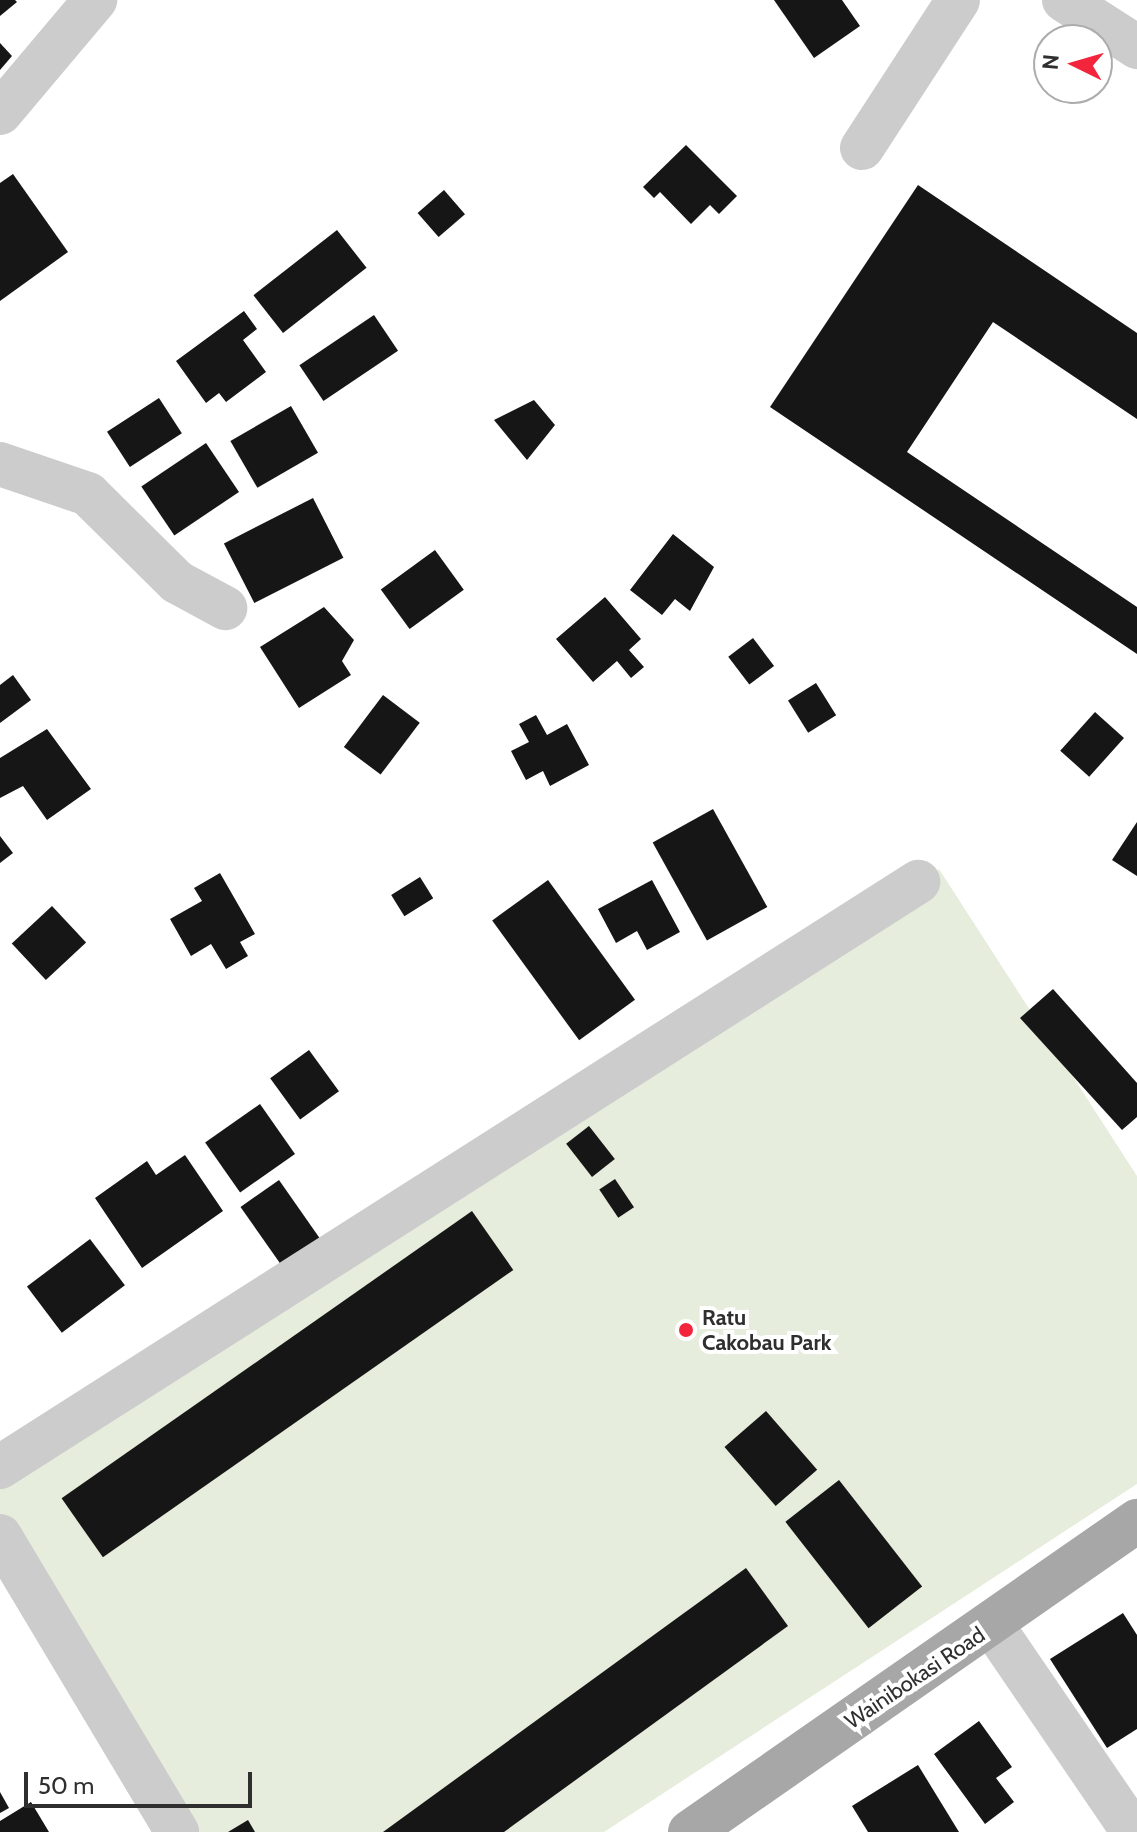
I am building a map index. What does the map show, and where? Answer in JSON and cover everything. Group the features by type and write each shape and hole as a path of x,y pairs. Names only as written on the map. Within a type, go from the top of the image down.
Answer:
{"main road":[{"name":"Wainibokasi Road","path":"690,1832 992,1625 1137,1521"}],"street":[{"path":"0,113 95,0"},
{"path":"862,148 958,0"},
{"path":"1064,0 1137,47"},
{"path":"0,464 88,494 177,582 225,608"},
{"path":"0,1467 918,882"},
{"path":"0,1536 177,1832"},
{"path":"992,1625 1133,1832"}],"green space":[{"name":"Ratu Cakobau Park","path":"939,869 1137,1176 1137,1484 604,1832 192,1832 0,1534 0,1483"}],"building":[{"path":"0,0 15,0 17,2 0,16"},
{"path":"774,0 842,0 860,26 814,58"},
{"path":"0,43 12,56 0,70"},
{"path":"686,145 737,196 719,214 710,205 691,224 660,192 654,198 643,187"},
{"path":"13,174 68,252 0,301 0,183"},
{"path":"918,185 1137,333 1137,419 993,322 907,452 1137,607 1137,654 770,407"},
{"path":"444,190 465,214 439,237 418,213"},
{"path":"337,230 367,268 283,333 253,295"},
{"path":"244,311 257,329 243,340 266,372 226,402 219,393 206,403 176,361"},
{"path":"374,315 398,351 323,401 299,365"},
{"path":"159,398 182,433 130,467 107,432"},
{"path":"534,400 555,425 527,460 494,420"},
{"path":"291,406 318,453 257,488 230,441"},
{"path":"206,443 239,492 174,536 141,487"},
{"path":"313,498 343,558 254,603 224,543"},
{"path":"673,534 714,567 690,611 675,599 662,615 630,590"},
{"path":"435,550 464,590 410,629 381,589"},
{"path":"605,597 641,639 629,650 644,667 631,678 617,661 593,682 556,639"},
{"path":"324,607 354,640 342,661 351,675 299,708 260,647"},
{"path":"753,638 774,666 749,685 728,657"},
{"path":"13,675 31,700 0,723 0,685"},
{"path":"816,683 836,715 808,733 788,700"},
{"path":"383,695 420,723 381,775 344,747"},
{"path":"1095,712 1124,738 1089,777 1060,751"},
{"path":"536,715 547,735 567,724 589,765 550,786 543,771 526,780 511,751 529,742 519,724"},
{"path":"47,729 91,789 47,820 23,786 0,798 0,758"},
{"path":"713,809 767,907 707,940 653,842"},
{"path":"1137,822 1137,876 1112,860"},
{"path":"0,836 13,853 0,863"},
{"path":"220,873 255,934 240,942 248,956 226,969 211,944 191,956 170,919 202,901 194,888"},
{"path":"420,877 433,898 404,916 391,895"},
{"path":"548,880 635,1000 579,1040 492,921"},
{"path":"652,880 680,932 647,950 637,931 616,943 598,909"},
{"path":"52,906 86,943 46,980 12,944"},
{"path":"1053,989 1137,1083 1137,1117 1122,1130 1020,1018"},
{"path":"309,1050 339,1091 300,1119 270,1078"},
{"path":"260,1104 295,1154 240,1192 205,1142"},
{"path":"589,1126 615,1159 592,1177 566,1144"},
{"path":"185,1155 223,1211 142,1268 95,1198 147,1161 156,1175"},
{"path":"615,1179 634,1207 618,1218 599,1190"},
{"path":"279,1180 320,1238 281,1265 240,1207"},
{"path":"472,1211 513,1270 103,1557 62,1498"},
{"path":"90,1239 125,1285 62,1333 27,1287"},
{"path":"766,1411 817,1470 776,1506 724,1447"},
{"path":"839,1480 922,1586 869,1628 785,1522"},
{"path":"746,1568 788,1626 504,1832 383,1832"},
{"path":"1123,1613 1137,1635 1137,1729 1107,1748 1050,1659"},
{"path":"979,1721 1012,1767 996,1778 1014,1802 985,1824 934,1754"},
{"path":"918,1765 959,1832 868,1832 852,1806"},
{"path":"0,1792 9,1808 0,1813"},
{"path":"31,1802 49,1832 0,1832 0,1821"},
{"path":"248,1820 255,1832 228,1832"}],"place":[{"name":"Ratu Cakobau Park","path":"686,1330"}]}
